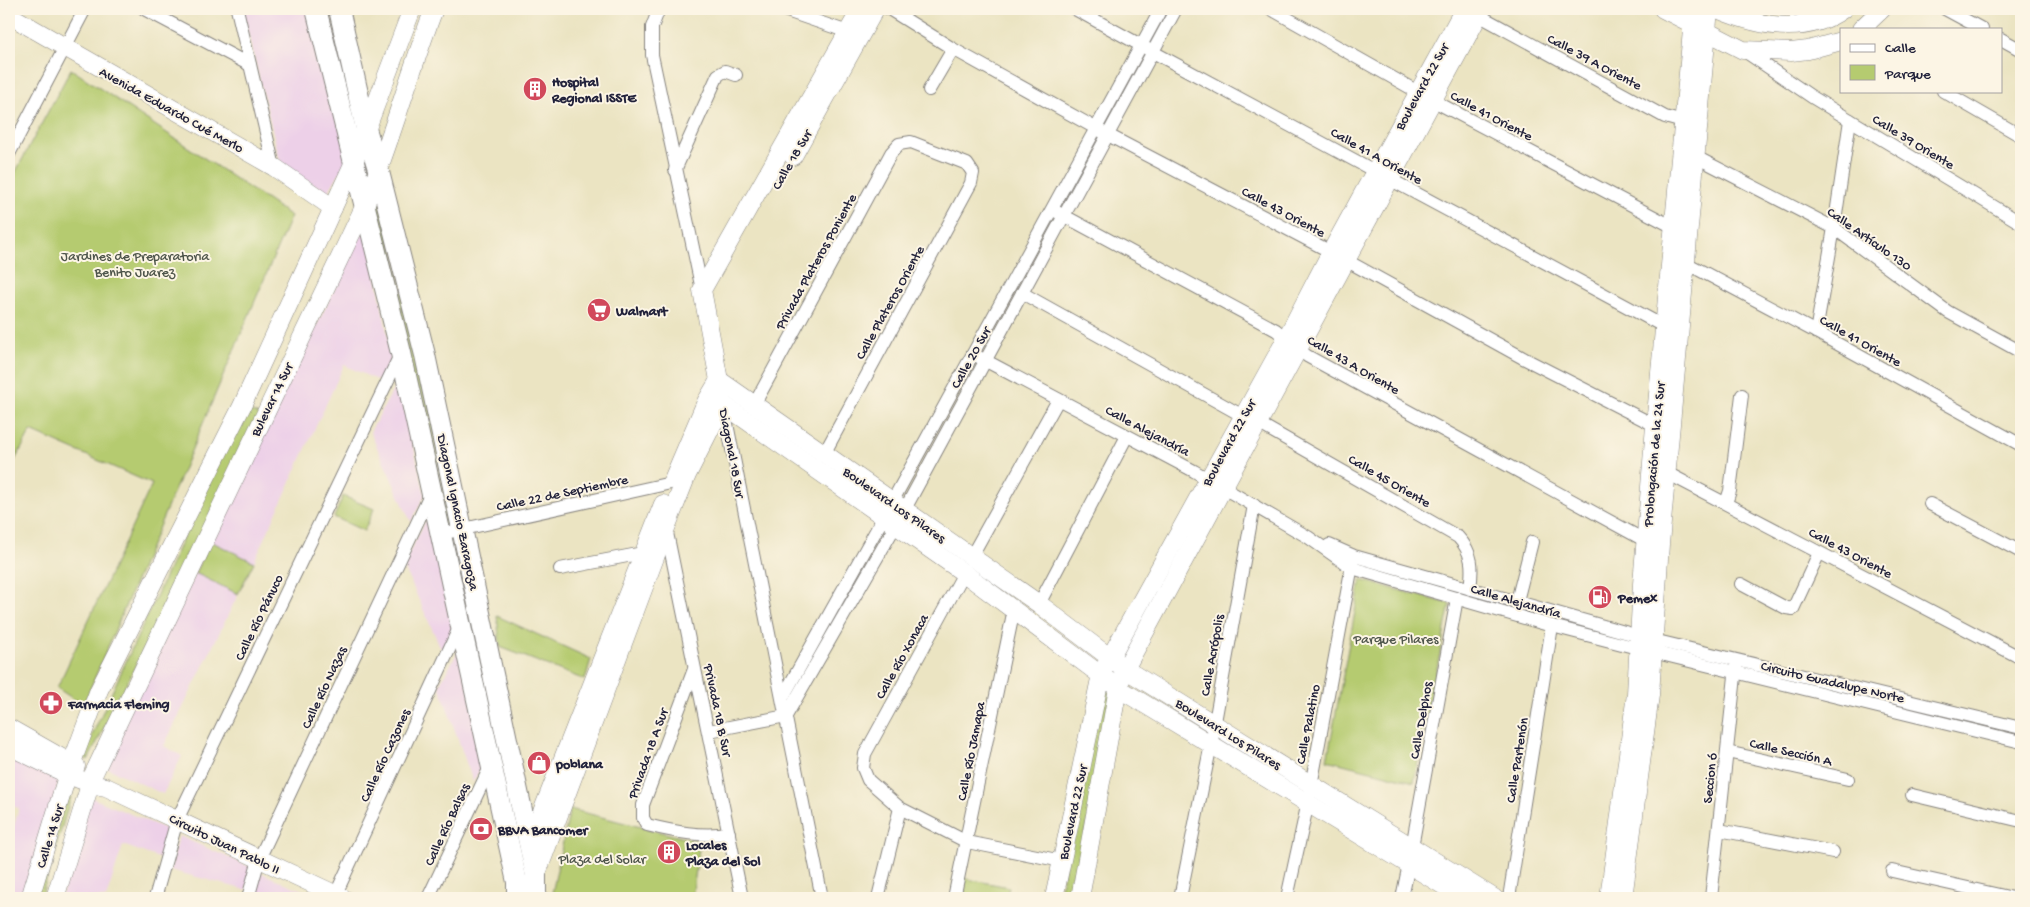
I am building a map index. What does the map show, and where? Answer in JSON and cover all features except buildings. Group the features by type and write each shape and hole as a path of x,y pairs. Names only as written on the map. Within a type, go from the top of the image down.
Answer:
{"main road":[{"name":"Diagonal Ignacio Zaragoza","path":"316,9 401,353 492,764 517,882 517,898"},
{"name":"Diagonal Ignacio Zaragoza","path":"339,9 366,129 425,355 536,876 536,898"}],"street":[{"path":"9,154 86,9"},
{"path":"144,9 163,13 250,65"},
{"path":"237,9 274,166"},
{"name":"Bulevar 14 Sur","path":"84,776 100,690 242,406 333,208 354,162 412,9"},
{"name":"Bulevar 14 Sur","path":"84,776 365,205 378,172 419,47 434,9"},
{"name":"Diagonal 18 Sur","path":"659,9 652,27 652,55 702,290 822,898"},
{"path":"781,9 848,32"},
{"name":"Calle 18 Sur","path":"705,308 837,66 848,32 861,9"},
{"name":"Calle 18 Sur","path":"702,290 837,66 875,9"},
{"name":"Calle 43 Oriente","path":"889,9 953,49 1108,135 1534,363 1662,429"},
{"name":"Calle 41 A Oriente","path":"1075,9 1665,328"},
{"name":"Calle 20 Sur","path":"786,716 898,506 973,354 1161,9"},
{"name":"Calle 20 Sur","path":"898,506 985,361 1176,9"},
{"name":"Calle 41 Oriente","path":"1271,9 1425,96 1682,231"},
{"path":"1664,9 1698,21 1743,50 1791,52 1808,50 1840,40"},
{"name":"Prolongación de la 24 Sur","path":"1623,898 1650,695 1646,644 1646,541 1686,263 1682,231 1684,122 1698,21 1708,9"},
{"path":"1717,9 1768,25 1804,17 1821,22 1843,9"},
{"path":"1862,28 1882,9"},
{"path":"1945,9 1980,28"},
{"name":"Boulevard 22 Sur","path":"1054,898 1101,674 1109,657 1215,483 1473,10"},
{"name":"Calle 39 A Oriente","path":"1473,10 1665,116 1684,122"},
{"name":"Avenida Eduardo Cué Merlo","path":"11,15 64,48 274,166 333,208"},
{"name":"Prolongación de la 24 Sur","path":"1608,898 1636,694 1646,644 1667,473 1662,429 1665,328 1696,157 1698,21"},
{"path":"2002,40 2021,50"},
{"path":"929,90 953,49"},
{"name":"Calle 39 Oriente","path":"1743,50 1812,98 2021,223"},
{"path":"675,170 718,75 725,71 736,75"},
{"path":"1945,92 2021,136"},
{"path":"1816,332 1850,120"},
{"name":"Calle Plateros Oriente","path":"824,454 972,183 972,173 967,164 911,142"},
{"name":"Privada Plateros Poniente","path":"754,405 891,153 899,144 911,142"},
{"name":"Calle Artículo 130","path":"1696,157 1834,228 1948,312 2021,352"},
{"name":"Calle 43 A Oriente","path":"1051,209 1276,330 1292,344 1646,541"},
{"name":"Calle 41 Oriente","path":"1686,263 2021,445"},
{"name":"Calle 45 Oriente","path":"1022,293 1458,537 1467,547 1470,557 1472,575 1470,589"},
{"name":"Calle Río Pánuco","path":"155,898 177,820 401,353"},
{"name":"Calle Alejandría","path":"973,354 1215,483 1353,562 1457,598 1552,626 1646,644"},
{"path":"536,876 666,528 679,479 706,402 719,380"},
{"name":"Boulevard Los Pilares","path":"719,380 898,506 968,565 1014,609 1118,688 1308,802 1494,898"},
{"path":"1726,503 1730,491 1742,395"},
{"name":"Calle Río Xonaca","path":"900,808 868,780 863,768 865,754 1058,400"},
{"path":"529,845 642,553 679,479 723,404"},
{"name":"Boulevard Los Pilares","path":"723,404 890,521 1039,604 1125,669 1311,784 1411,855 1464,898"},
{"path":"1039,604 1127,436"},
{"name":"Calle 43 Oriente","path":"1667,473 2021,658"},
{"name":"Calle 22 de Septiembre","path":"441,534 679,479"},
{"name":"Boulevard 22 Sur","path":"1080,898 1118,688 1125,669 1215,483"},
{"name":"Calle Río Nazas","path":"248,898 259,859 432,491"},
{"path":"1930,504 2021,552"},
{"name":"Calle Acrópolis","path":"1180,898 1211,744 1254,505"},
{"name":"Calle 20 Sur","path":"783,697 890,521"},
{"name":"Privada 18 B Sur","path":"666,528 742,898"},
{"path":"1517,601 1532,542"},
{"path":"1741,584 1786,608 1793,608 1820,552"},
{"path":"560,569 642,553"},
{"name":"Calle Alejandría","path":"1353,562 1517,601 1646,644"},
{"name":"Calle Palatino","path":"1287,898 1308,802 1353,562"},
{"name":"Calle Delphos","path":"1402,898 1457,598"},
{"name":"Calle Río Jamapa","path":"954,898 1014,609"},
{"name":"Calle Río Cazones","path":"338,897 461,624"},
{"name":"Calle Partenón","path":"1509,898 1552,626"},
{"name":"Circuito Guadalupe Norte","path":"1646,644 1913,709 2021,728"},
{"name":"Seccion ó","path":"1711,898 1736,667"},
{"name":"Privada 18 A Sur","path":"694,669 643,805 643,818 647,825 686,834 712,836 729,833"},
{"name":"Circuito Guadalupe Norte","path":"1913,709 2021,742"},
{"path":"708,731 786,716"},
{"name":"Circuito Juan Pablo II","path":"9,728 84,776"},
{"name":"Circuito Juan Pablo II","path":"9,746 84,776 338,897"},
{"name":"Calle Sección A","path":"1727,752 1848,780"},
{"name":"Calle Río Balsas","path":"428,898 492,764"},
{"name":"Calle 14 Sur","path":"55,898 84,776"},
{"name":"Calle 14 Sur","path":"30,898 84,776"},
{"path":"1912,795 2021,820"},
{"path":"878,898 900,808 967,842 1062,861"},
{"path":"1719,830 1833,852"},
{"path":"1892,871 2013,898"}],"shaded area":[{"path":"242,9 310,9 348,159 328,192 282,169"},
{"path":"366,225 392,358 381,382 344,365 254,562 164,746 182,756 163,794 101,765"},
{"path":"398,381 425,495 411,522 370,432"},
{"path":"429,514 456,625 443,653 403,565"},
{"path":"460,648 485,760 473,782 439,685"},
{"path":"14,759 60,778 24,898 9,898 9,844 19,808 9,805 9,777"},
{"path":"90,797 173,832 164,860 123,845 106,898 61,898"},
{"path":"179,836 253,868 246,890 170,870"},
{"path":"259,872 321,898 253,898"}],"green space":[{"name":"Jardines de Preparatoria Benito Juarez","path":"71,69 291,216 85,701 75,700 57,688 152,484 31,431 9,471 9,184"},
{"path":"380,199 459,525 443,530 371,206"},
{"path":"243,408 261,416 88,760 82,757"},
{"path":"343,496 374,509 364,531 334,517"},
{"path":"210,541 254,562 238,594 195,573"},
{"name":"Parque Pilares","path":"1361,580 1450,604 1414,782 1327,760"},
{"path":"497,616 591,659 585,680 500,647"},
{"path":"1102,681 1115,692 1072,898 1059,898"},
{"path":"67,796 71,797 41,898 36,898"},
{"name":"Plaza del Solar","path":"570,809 700,842 692,898 551,898"},
{"path":"962,878 1009,887 1006,898 959,898"}],"place":[{"name":"Hospital Regional ISSTE","path":"535,89"},
{"name":"Walmart","path":"599,310"},
{"name":"Pemex","path":"1600,597"},
{"name":"Farmacia Fleming","path":"51,703"},
{"name":"poblana","path":"539,763"},
{"name":"BBVA Bancomer","path":"481,829"},
{"name":"Locales Plaza del Sol","path":"669,852"}]}
